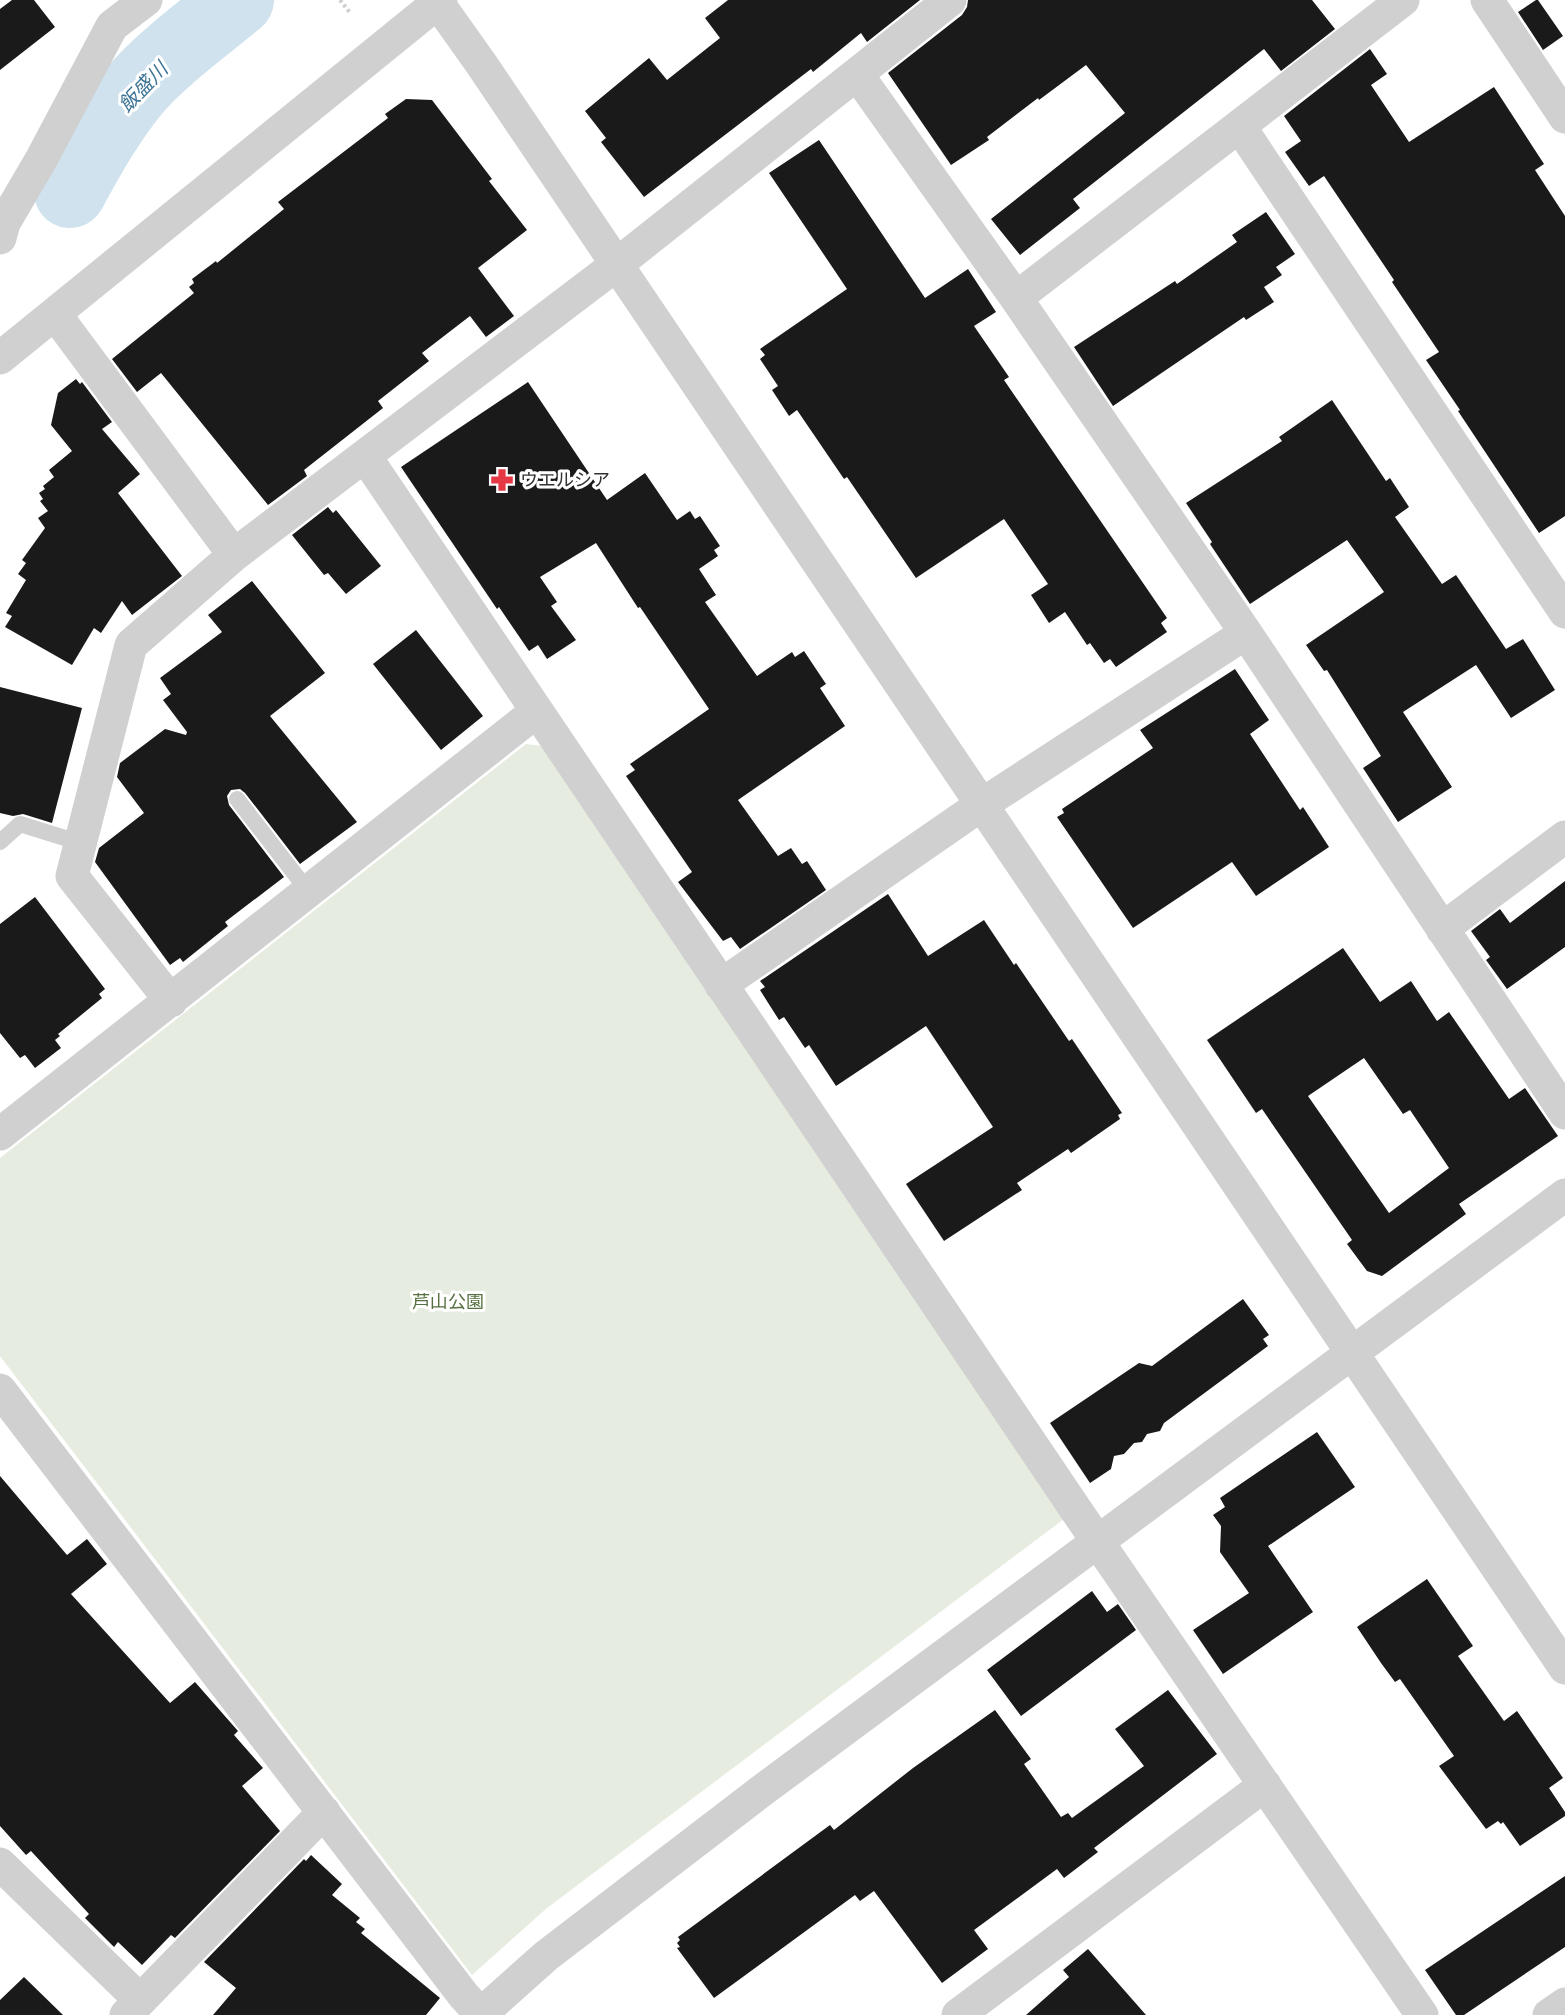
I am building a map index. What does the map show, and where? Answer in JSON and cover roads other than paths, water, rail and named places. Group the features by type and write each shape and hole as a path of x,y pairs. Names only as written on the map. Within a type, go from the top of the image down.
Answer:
{"street":[{"path":"171,1001 72,876 132,645 234,555 616,265 950,0"},
{"path":"1016,298 1403,0"},
{"path":"1487,0 1565,117"},
{"path":"0,358 440,1 1565,1668"},
{"path":"1,227 42,158 112,26 131,4"},
{"path":"857,74 1016,298 1246,633 1565,1113"},
{"path":"1240,127 1565,612"},
{"path":"55,314 234,555"},
{"path":"365,456 1097,1542 1422,2015"},
{"path":"721,985 981,805 1246,633"},
{"path":"0,1134 537,711"},
{"path":"1442,929 1565,837"},
{"path":"0,1390 464,1996 481,2015 546,1956 596,1917 1565,1195"},
{"path":"977,2010 1266,1785"},
{"path":"0,1864 133,2008 324,1812"},
{"path":"1549,2015 1565,2004"}],"lane":[{"path":"237,799 308,891"},
{"path":"0,842 20,824 81,843"}],"waterway":[{"name":"飯盛川","path":"70,192 107,128 134,91 170,56 238,0"}],"place":[{"name":"ウエルシア","path":"502,480"}],"park label":[{"name":"芦山公園","path":"448,1302"}]}
